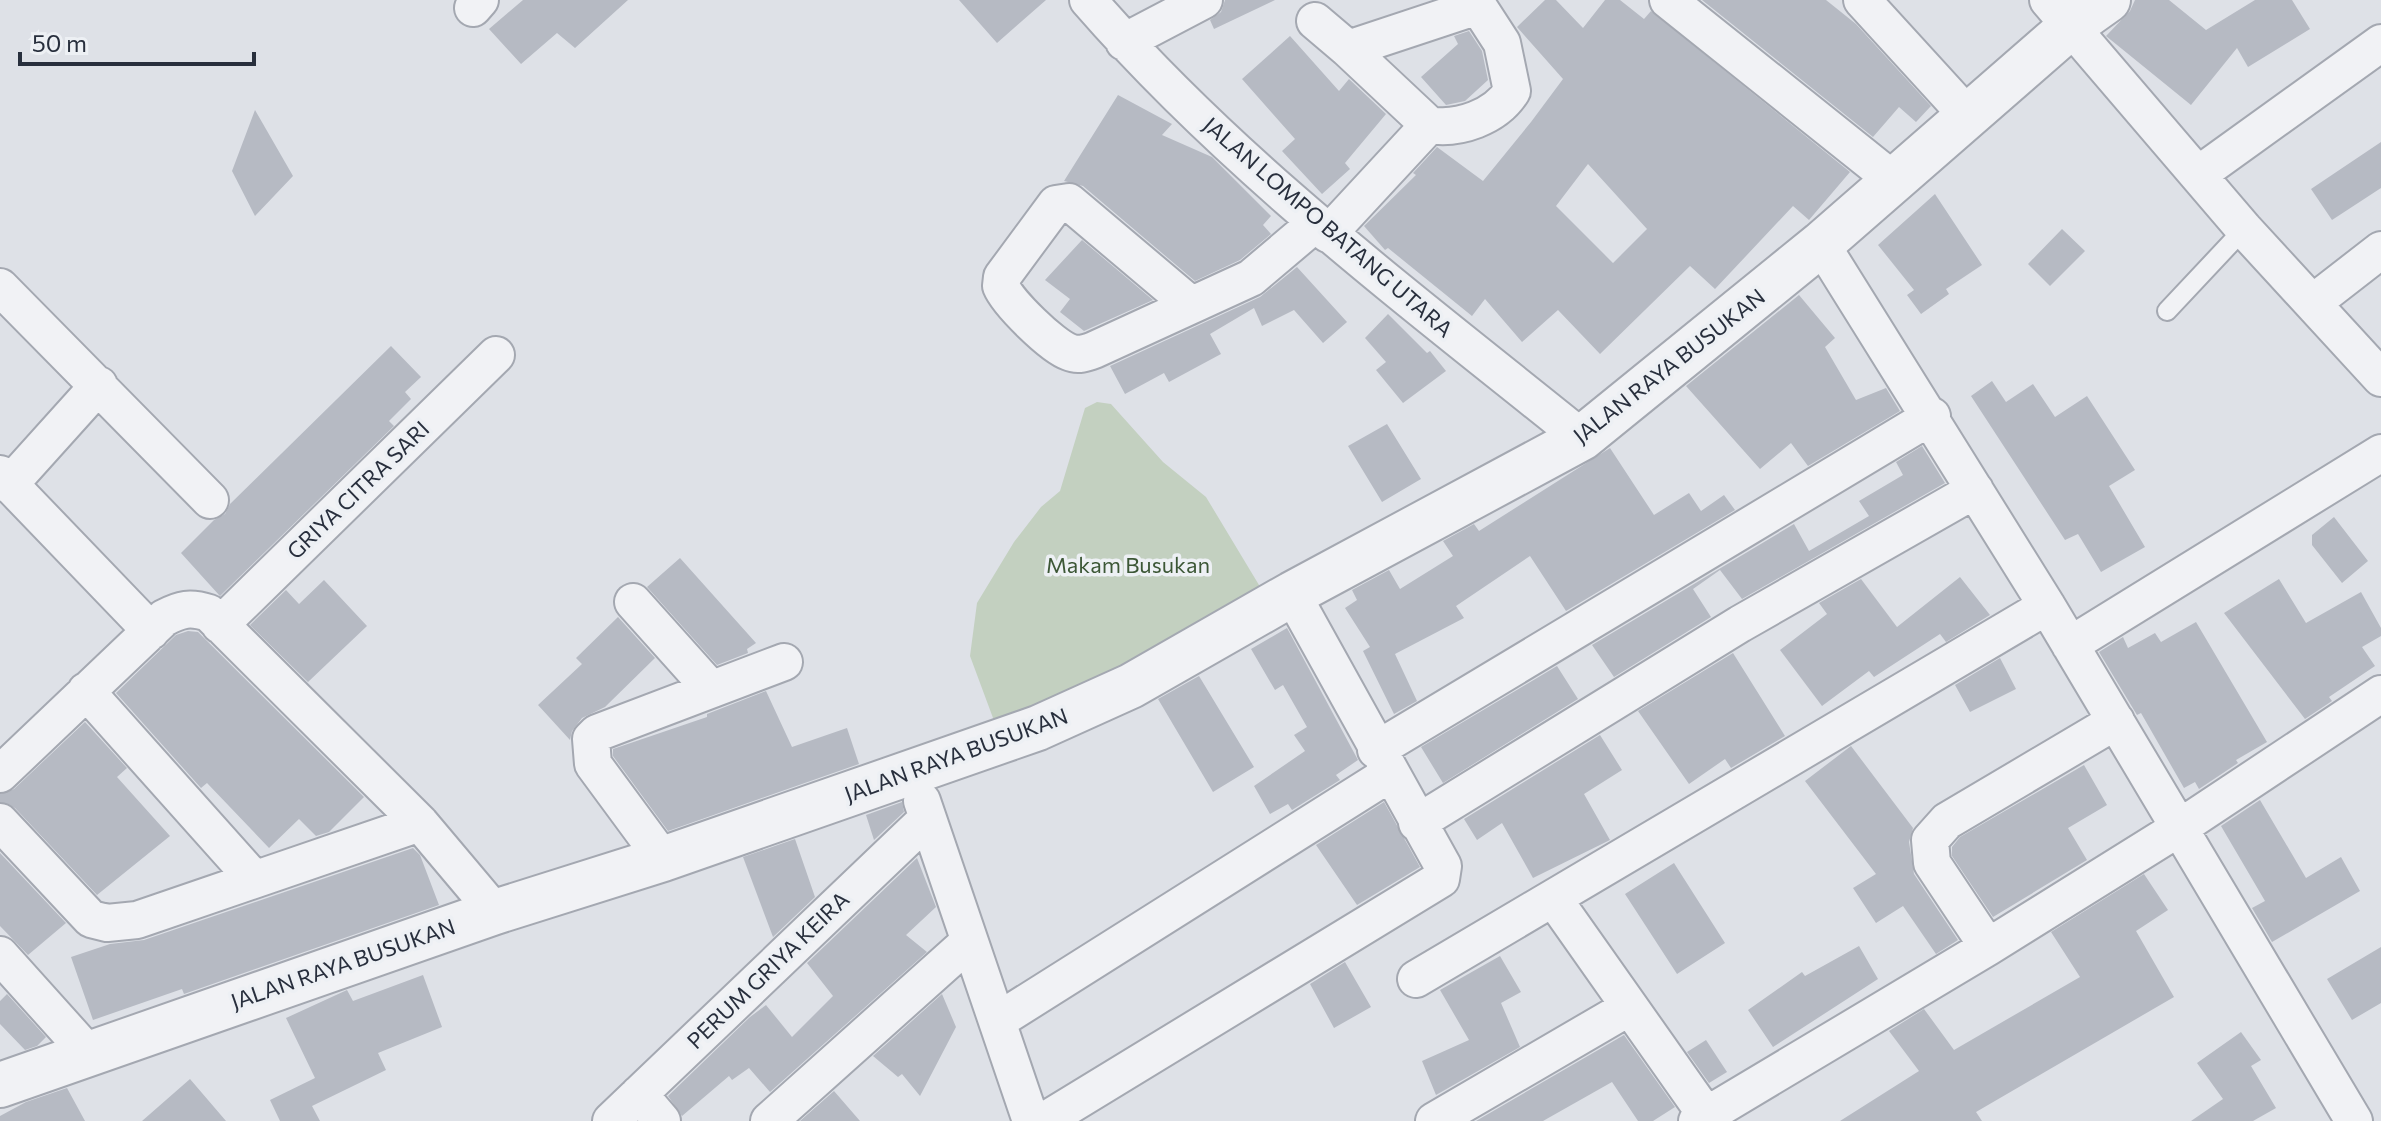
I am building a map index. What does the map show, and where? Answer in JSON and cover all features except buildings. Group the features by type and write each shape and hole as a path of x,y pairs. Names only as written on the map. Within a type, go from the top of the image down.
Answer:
{"street":[{"name":"JALAN LOMPO BATANG UTARA","path":"1088,0 1161,81 1322,228 1582,438"},
{"path":"1124,42 1204,0"},
{"path":"1668,0 1892,179"},
{"path":"1862,0 1967,115"},
{"name":"JALAN RAYA BUSUKAN","path":"0,1085 495,912 663,859 1038,728 1131,686 1292,594 1582,438 1821,244 1967,115 2059,14 2108,0"},
{"path":"1315,21 1429,125 1448,128 1485,115 1506,101 1512,91 1502,43 1478,6 1348,49"},
{"path":"2059,14 2244,229 2381,378"},
{"path":"2199,174 2381,43"},
{"path":"1191,305 1069,202 1056,204 1002,277 1001,286 1013,305 1071,353 1094,350 1251,278 1322,228 1429,125"},
{"path":"1821,244 1932,416 2047,606 2351,1120"},
{"path":"2314,302 2381,250"},
{"path":"0,287 210,500"},
{"name":"GRIYA CITRA SARI","path":"220,625 496,355"},
{"path":"99,385 4,479 151,631"},
{"path":"999,1020 1382,762 1932,416"},
{"path":"2070,645 2381,453"},
{"path":"1417,823 1740,624 1975,490"},
{"path":"1044,1121 1441,879 1443,866 1382,762 1292,594"},
{"path":"633,602 710,688"},
{"path":"1416,979 2047,606"},
{"path":"0,774 151,631 172,614 192,608 209,613 420,823 495,912"},
{"path":"638,716 680,654"},
{"path":"663,859 590,756 591,739 597,733 638,716 784,662"},
{"path":"86,691 253,878"},
{"path":"1553,898 1701,1118 1988,947 2179,828 2381,694"},
{"path":"1988,947 1932,863 1930,840 1947,821 2116,721"},
{"path":"915,771 926,820 999,1020 1031,1121"},
{"name":"PERUM GRIYA KEIRA","path":"611,1121 926,820"},
{"path":"0,822 91,919 107,923 137,920 420,823"},
{"path":"769,1121 969,942"},
{"path":"0,955 88,1053"},
{"path":"1434,1121 1628,1008"},
{"path":"639,1094 662,1121"}],"lane":[{"path":"2167,311 2244,229"}],"green space":[{"name":"Makam Busukan","path":"1097,402 1111,404 1163,462 1206,497 1262,590 1263,600 996,726 970,656 977,603 1014,542 1041,507 1060,491 1085,408"}]}
